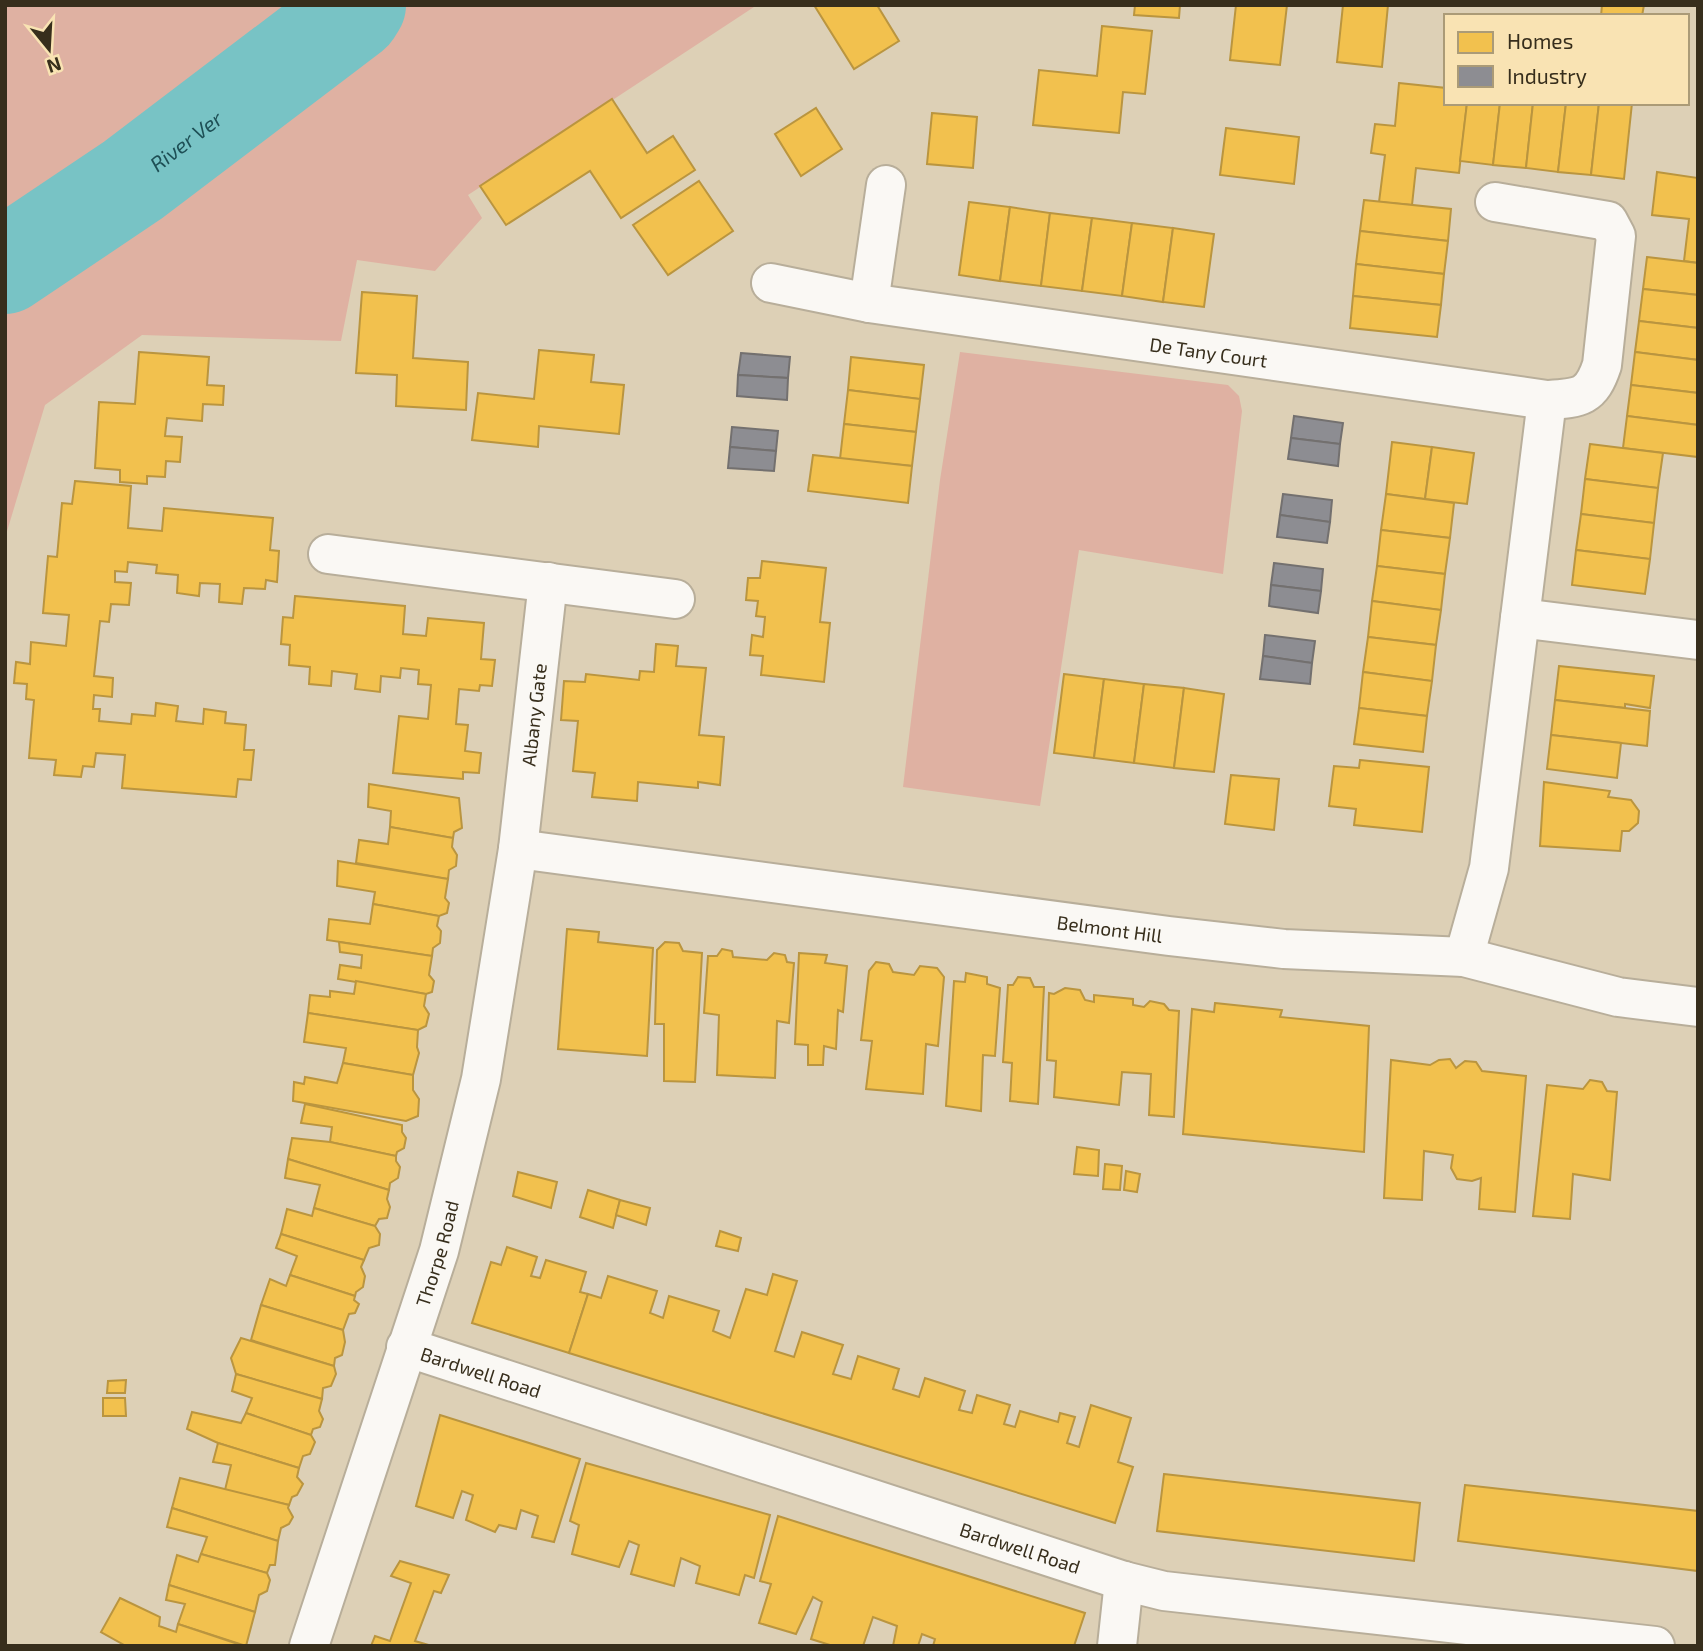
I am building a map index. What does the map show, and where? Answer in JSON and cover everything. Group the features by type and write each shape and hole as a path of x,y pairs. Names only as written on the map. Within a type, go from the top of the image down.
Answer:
{"street":[{"path":"869,303 886,185"},
{"name":"De Tany Court","path":"771,283 869,303 1547,400 1577,398 1596,384 1602,365 1616,236 1608,221 1496,202"},
{"path":"1464,957 1489,868 1547,400"},
{"path":"328,554 675,599"},
{"name":"Albany Gate","path":"518,849 548,582"},
{"path":"1520,618 1698,640"},
{"name":"Belmont Hill","path":"518,849 1170,936 1284,949 1464,957 1618,997 1698,1007"},
{"name":"Thorpe Road","path":"309,1646 439,1251 481,1079 518,849"},
{"name":"Bardwell Road","path":"406,1347 1124,1581 1164,1591 1656,1646"},
{"path":"1117,1646 1124,1581"}],"shaded area":[{"path":"5,5 757,5 468,195 482,218 435,271 357,260 341,341 142,335 45,405 5,538"},
{"path":"960,352 1228,385 1239,396 1242,411 1223,574 1079,550 1040,806 903,787 940,480"}],"building: Homes":[{"path":"814,5 877,5 899,41 854,69"},
{"path":"1135,5 1180,5 1179,18 1134,15"},
{"path":"1236,5 1287,5 1280,65 1230,60"},
{"path":"1343,5 1388,5 1382,67 1337,62"},
{"path":"1602,5 1644,5 1642,14 1601,14"},
{"path":"1102,26 1152,31 1145,94 1123,92 1119,133 1033,125 1039,70 1097,76"},
{"path":"1399,83 1444,88 1444,105 1467,105 1459,173 1416,168 1412,205 1379,202 1385,155 1371,153 1375,124 1395,126"},
{"path":"612,99 647,153 673,136 695,170 621,218 590,171 506,225 480,186"},
{"path":"1467,105 1500,105 1493,165 1460,161"},
{"path":"1500,105 1533,105 1526,168 1493,165"},
{"path":"1533,105 1566,105 1558,172 1526,168"},
{"path":"1566,105 1599,105 1591,175 1558,172"},
{"path":"1599,105 1632,105 1624,179 1591,175"},
{"path":"816,108 842,149 801,176 775,134"},
{"path":"932,113 977,117 973,168 927,164"},
{"path":"1226,128 1299,137 1294,184 1220,175"},
{"path":"1657,172 1698,178 1698,263 1684,261 1689,219 1652,215"},
{"path":"699,181 733,231 668,275 633,225"},
{"path":"1364,200 1451,209 1448,241 1360,231"},
{"path":"969,202 1010,207 1000,281 959,275"},
{"path":"1010,207 1050,213 1041,286 1000,281"},
{"path":"1050,213 1092,218 1082,291 1041,286"},
{"path":"1092,218 1132,223 1122,296 1082,291"},
{"path":"1132,223 1173,228 1163,302 1122,296"},
{"path":"1173,228 1214,234 1204,307 1163,302"},
{"path":"1360,231 1448,241 1444,274 1356,264"},
{"path":"1647,257 1698,263 1698,295 1643,289"},
{"path":"1356,264 1444,274 1441,305 1353,296"},
{"path":"1643,289 1698,295 1698,328 1639,321"},
{"path":"362,292 417,296 413,358 468,362 466,410 396,406 397,375 356,373"},
{"path":"1353,296 1441,305 1437,337 1350,328"},
{"path":"1639,321 1698,328 1698,360 1635,352"},
{"path":"539,350 594,355 591,382 624,385 619,434 539,426 538,447 472,440 478,393 534,399"},
{"path":"139,352 209,357 207,385 224,386 223,405 203,404 202,421 167,418 165,436 182,437 180,462 166,461 165,477 147,476 147,484 120,482 120,470 95,468 99,402 135,404"},
{"path":"1635,352 1698,360 1698,393 1631,385"},
{"path":"851,357 924,365 920,399 848,390"},
{"path":"1631,385 1698,393 1698,425 1627,416"},
{"path":"848,390 920,399 916,432 844,424"},
{"path":"1627,416 1698,425 1698,457 1623,448"},
{"path":"844,424 916,432 912,466 840,459"},
{"path":"1392,442 1432,447 1425,499 1386,494"},
{"path":"1590,444 1663,453 1658,488 1585,479"},
{"path":"1432,447 1474,453 1467,504 1425,499"},
{"path":"813,455 912,466 908,503 808,491"},
{"path":"1585,479 1658,488 1654,523 1581,514"},
{"path":"75,481 131,486 128,528 162,531 164,508 273,518 270,550 279,551 277,582 266,580 265,589 244,588 242,604 219,602 220,584 200,583 199,596 177,593 178,575 156,573 157,565 128,562 127,572 115,571 115,582 131,583 129,605 111,604 109,622 100,621 94,676 113,678 112,697 94,695 93,709 100,709 99,721 131,724 132,714 155,716 156,703 178,706 176,721 203,724 204,709 226,712 225,723 246,725 244,750 254,750 251,780 238,779 236,797 122,788 125,755 96,753 94,767 83,766 81,777 54,775 56,760 29,758 34,700 26,699 27,684 14,683 16,662 30,664 31,642 66,646 69,615 43,613 48,556 57,557 62,503 72,504"},
{"path":"1386,494 1454,503 1450,538 1381,530"},
{"path":"1581,514 1654,523 1650,559 1576,550"},
{"path":"1381,530 1450,538 1445,574 1377,566"},
{"path":"1576,550 1650,559 1645,594 1572,585"},
{"path":"762,561 826,568 820,622 830,623 824,682 761,675 763,656 750,655 752,635 763,637 765,617 756,616 758,601 746,600 748,578 760,578"},
{"path":"1377,566 1445,574 1441,610 1372,601"},
{"path":"295,596 405,606 403,634 426,636 428,618 484,623 481,659 495,660 492,686 480,685 479,691 459,689 456,724 468,725 465,751 481,753 479,773 463,772 463,779 393,773 399,716 428,719 431,685 418,684 419,670 401,668 400,678 381,676 380,692 355,689 357,674 332,671 331,686 309,684 310,667 289,665 290,645 281,644 283,617 293,618"},
{"path":"1372,601 1441,610 1436,645 1368,637"},
{"path":"1368,637 1436,645 1432,681 1363,672"},
{"path":"656,644 678,646 676,666 706,668 699,735 724,737 720,785 698,782 698,788 638,782 637,801 592,797 595,773 573,771 578,721 561,720 564,681 585,682 586,674 639,680 640,671 654,672"},
{"path":"1559,666 1654,676 1650,708 1555,700"},
{"path":"1363,672 1432,681 1427,716 1359,708"},
{"path":"1064,674 1104,679 1094,758 1054,753"},
{"path":"1104,679 1144,684 1134,763 1094,758"},
{"path":"1144,684 1184,688 1174,768 1134,763"},
{"path":"1184,688 1224,694 1214,772 1174,768"},
{"path":"1555,700 1650,711 1647,746 1551,735"},
{"path":"1359,708 1427,716 1423,752 1354,744"},
{"path":"1551,735 1621,743 1617,778 1547,769"},
{"path":"1360,760 1429,767 1422,832 1354,825 1356,809 1329,806 1334,766 1359,768"},
{"path":"1231,775 1279,779 1274,830 1225,824"},
{"path":"1544,782 1610,791 1608,797 1631,800 1639,811 1638,823 1629,831 1622,831 1620,851 1540,846"},
{"path":"369,784 459,798 462,828 454,832 453,838 390,827 391,811 368,807"},
{"path":"390,827 453,838 452,847 457,855 456,866 449,870 448,879 356,863 359,840 388,844"},
{"path":"338,861 448,879 445,898 449,903 447,913 439,916 373,904 375,892 337,886"},
{"path":"373,904 439,916 437,926 441,931 440,943 433,948 432,956 327,940 329,919 370,924"},
{"path":"567,929 599,932 598,942 653,948 647,1056 558,1049"},
{"path":"339,942 432,956 429,975 434,981 432,992 426,994 338,979 340,965 361,968 362,955 340,952"},
{"path":"665,942 679,943 683,951 702,953 695,1082 664,1081 664,1024 655,1024 657,950"},
{"path":"722,949 732,951 733,957 767,960 774,953 785,955 787,962 794,963 789,1023 777,1021 775,1078 717,1075 719,1015 704,1013 708,956 717,956"},
{"path":"799,953 827,955 825,963 847,966 843,1012 838,1010 836,1049 824,1046 823,1065 808,1065 808,1045 795,1044"},
{"path":"876,962 889,964 893,972 914,975 920,966 937,968 944,977 938,1046 926,1044 923,1094 866,1089 872,1041 861,1040 869,971"},
{"path":"966,973 987,977 987,984 1000,988 995,1056 983,1055 981,1111 946,1106 954,981 965,982"},
{"path":"1018,977 1030,978 1034,987 1044,987 1038,1104 1010,1101 1012,1063 1003,1062 1008,985 1013,985"},
{"path":"356,981 426,994 424,1006 429,1014 426,1026 418,1030 308,1013 310,995 330,997 330,991 354,994"},
{"path":"1065,988 1080,990 1085,1000 1094,1002 1094,995 1133,999 1133,1005 1144,1007 1150,1001 1164,1004 1169,1010 1179,1011 1174,1117 1149,1115 1151,1074 1122,1072 1119,1105 1054,1097 1056,1061 1047,1060 1049,993 1054,994"},
{"path":"1215,1003 1282,1010 1280,1017 1369,1026 1364,1152 1183,1134 1192,1009 1214,1012"},
{"path":"308,1013 418,1030 419,1053 413,1075 343,1063 346,1048 304,1042"},
{"path":"1450,1059 1456,1068 1465,1061 1476,1062 1482,1071 1526,1076 1515,1212 1479,1209 1481,1178 1472,1181 1457,1179 1451,1168 1453,1155 1424,1151 1422,1200 1384,1198 1391,1060 1430,1065 1439,1060"},
{"path":"343,1063 413,1075 413,1090 419,1099 418,1116 406,1121 293,1101 294,1082 304,1084 305,1077 337,1083"},
{"path":"1590,1080 1602,1082 1607,1091 1617,1092 1610,1180 1573,1174 1570,1219 1533,1216 1547,1085 1583,1089"},
{"path":"305,1104 402,1125 406,1138 404,1148 397,1152 396,1156 330,1142 332,1127 301,1123"},
{"path":"292,1138 330,1142 396,1156 400,1167 398,1178 390,1183 389,1190 288,1159"},
{"path":"1077,1147 1099,1150 1098,1176 1074,1174"},
{"path":"288,1159 389,1190 387,1199 390,1207 387,1218 379,1219 375,1226 314,1208 320,1185 285,1178"},
{"path":"1105,1164 1122,1166 1120,1190 1103,1189"},
{"path":"1126,1171 1140,1174 1137,1192 1124,1190"},
{"path":"518,1172 557,1182 551,1208 513,1196"},
{"path":"588,1190 620,1200 613,1228 580,1217"},
{"path":"620,1200 650,1208 646,1225 616,1215"},
{"path":"314,1208 375,1226 380,1234 379,1245 369,1248 364,1260 281,1234 287,1209 312,1216"},
{"path":"720,1231 741,1238 738,1251 716,1246"},
{"path":"281,1234 364,1260 361,1267 365,1276 363,1287 355,1296 290,1275 297,1256 276,1248"},
{"path":"507,1247 537,1257 531,1276 540,1278 546,1260 586,1272 580,1292 588,1294 569,1353 472,1323 491,1262 501,1265"},
{"path":"773,1274 797,1281 775,1351 794,1357 802,1332 843,1345 833,1374 851,1379 858,1356 899,1369 893,1389 919,1397 925,1378 965,1391 959,1410 972,1413 977,1395 1010,1405 1004,1424 1015,1427 1020,1411 1058,1422 1060,1413 1075,1417 1067,1443 1079,1447 1091,1405 1131,1418 1118,1462 1133,1467 1115,1523 569,1353 588,1294 601,1298 608,1276 657,1291 650,1313 663,1318 669,1296 719,1311 713,1331 730,1338 746,1289 767,1295"},
{"path":"290,1275 355,1296 354,1300 359,1304 355,1313 349,1314 343,1330 261,1305 270,1279 286,1286"},
{"path":"261,1305 343,1330 345,1342 342,1355 335,1358 334,1366 251,1340"},
{"path":"241,1338 334,1366 336,1374 331,1386 323,1388 322,1399 236,1374 231,1358"},
{"path":"236,1374 322,1399 319,1411 323,1419 320,1427 313,1429 311,1435 246,1413 252,1398 232,1391"},
{"path":"126,1380 125,1393 107,1393 108,1381"},
{"path":"103,1398 125,1398 126,1416 103,1416"},
{"path":"192,1412 241,1423 246,1413 311,1435 315,1442 310,1454 303,1456 299,1468 218,1443 187,1429"},
{"path":"440,1415 580,1459 554,1542 532,1537 538,1516 521,1510 516,1529 499,1525 495,1532 466,1520 473,1495 462,1491 453,1518 416,1506"},
{"path":"218,1443 299,1468 297,1477 303,1484 297,1495 292,1497 289,1505 225,1490 231,1465 213,1462"},
{"path":"586,1463 770,1515 754,1578 745,1575 739,1595 696,1583 700,1566 681,1558 674,1586 631,1574 639,1545 629,1541 619,1567 572,1554 579,1525 570,1521"},
{"path":"1164,1474 1420,1503 1414,1561 1157,1531"},
{"path":"180,1478 289,1505 293,1517 289,1524 281,1528 278,1541 172,1508"},
{"path":"1465,1485 1698,1511 1698,1571 1458,1541"},
{"path":"172,1508 278,1541 275,1565 270,1565 267,1573 201,1554 207,1537 167,1527"},
{"path":"778,1516 1085,1613 1074,1646 933,1646 935,1639 922,1634 918,1646 893,1646 897,1626 873,1617 863,1646 833,1646 811,1639 822,1602 813,1597 796,1634 759,1623 771,1584 760,1581"},
{"path":"201,1554 267,1573 270,1580 267,1591 259,1595 255,1612 169,1585 177,1555 198,1562"},
{"path":"400,1561 449,1575 441,1593 434,1591 415,1641 432,1646 371,1646 375,1636 390,1641 411,1583 391,1576"},
{"path":"169,1585 255,1612 246,1646 178,1624 185,1604 166,1600"},
{"path":"120,1598 160,1617 159,1626 176,1632 178,1624 244,1646 126,1646 101,1632"}],"building: Industry":[{"path":"741,353 790,357 788,378 738,375"},
{"path":"738,375 788,378 787,400 737,396"},
{"path":"1294,416 1343,423 1340,444 1291,438"},
{"path":"732,427 778,431 776,451 730,447"},
{"path":"1291,438 1340,444 1338,466 1288,459"},
{"path":"730,447 776,451 774,471 728,468"},
{"path":"1283,494 1332,500 1330,522 1280,515"},
{"path":"1280,515 1330,522 1327,543 1277,537"},
{"path":"1274,563 1323,569 1321,591 1271,585"},
{"path":"1271,585 1321,591 1318,613 1269,606"},
{"path":"1265,635 1315,641 1312,663 1263,656"},
{"path":"1263,656 1312,663 1310,684 1260,679"}],"waterway":[{"name":"River Ver","path":"5,266 133,180 353,13 358,5"}]}
